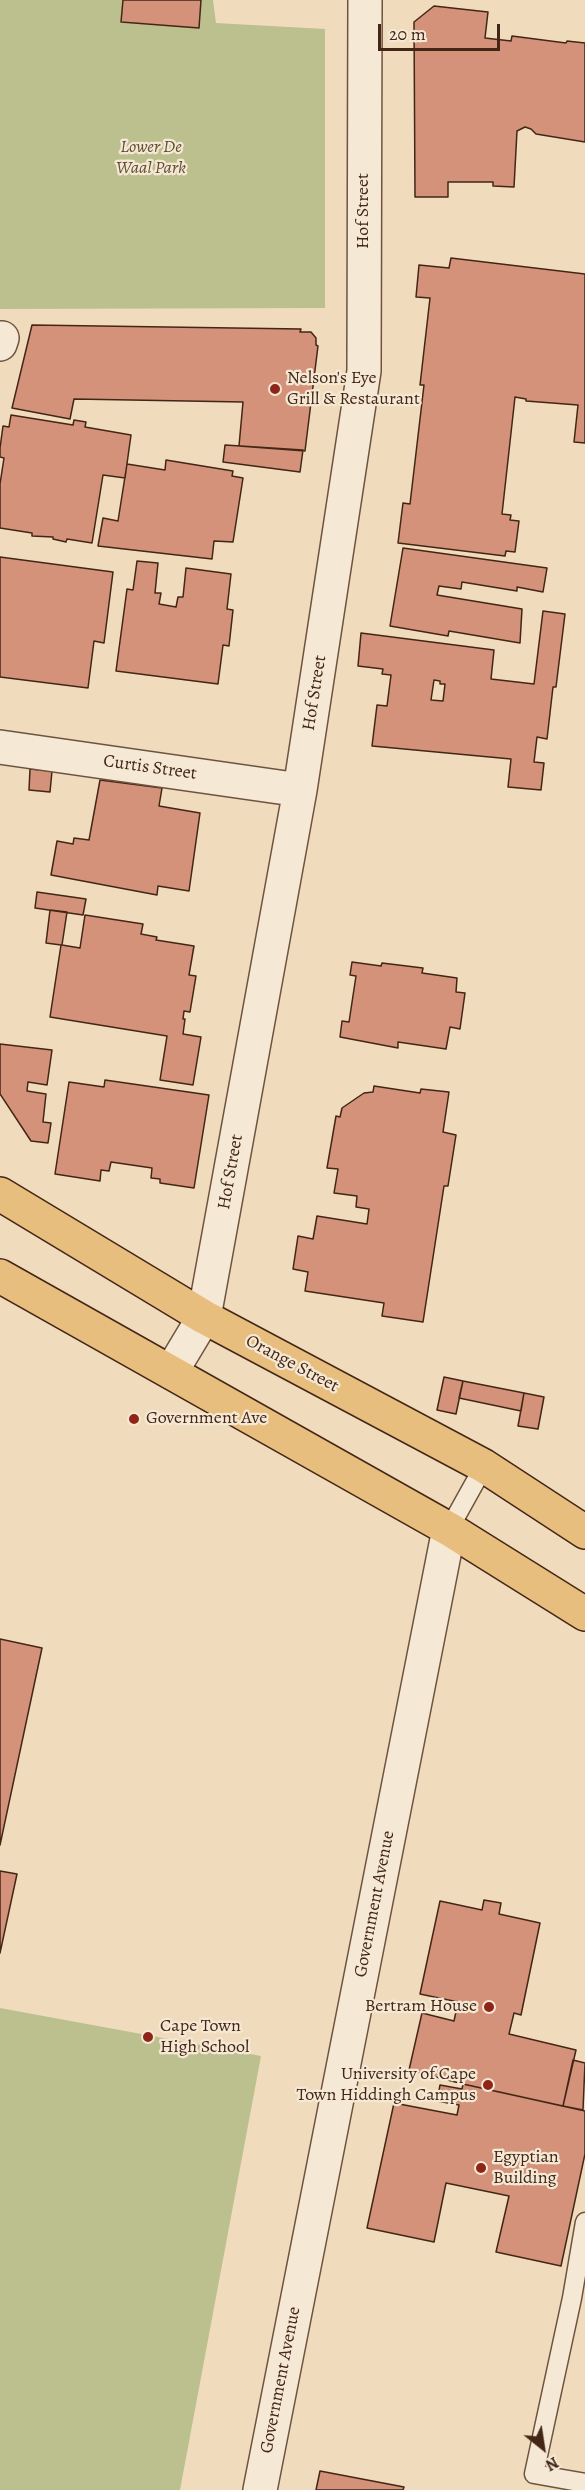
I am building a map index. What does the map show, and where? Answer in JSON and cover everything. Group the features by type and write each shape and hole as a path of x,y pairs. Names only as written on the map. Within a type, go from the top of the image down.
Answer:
{"main road":[{"name":"Orange Street","path":"0,1194 204,1317 484,1466 585,1532"},
{"path":"0,1276 448,1529 585,1614"}],"street":[{"name":"Hof Street","path":"171,1372 204,1317 300,790 364,371 365,0"},
{"name":"Curtis Street","path":"0,747 300,790"},
{"name":"Government Avenue","path":"260,2490 448,1529"}],"lane":[{"name":"Government Avenue","path":"448,1529 484,1466"},
{"path":"585,2222 572,2298 534,2474 585,2483"}],"green space":[{"name":"Lower De Waal Park","path":"0,0 213,0 216,23 325,29 325,308 0,309"},
{"path":"0,2008 261,2056 180,2490 0,2490"}],"building":[{"path":"123,0 201,0 199,28 121,22"},
{"path":"434,6 488,12 485,38 511,41 512,36 566,43 567,41 585,43 585,142 536,134 525,127 517,131 514,187 493,186 493,182 448,182 448,197 415,197 414,22"},
{"path":"451,258 585,274 585,443 574,442 578,405 526,401 526,399 515,397 502,514 511,515 510,520 519,521 515,552 506,551 505,556 398,543 403,503 410,504 424,385 420,385 430,298 416,297 419,265 449,268"},
{"path":"32,325 301,329 300,332 311,332 318,346 305,451 239,446 243,402 74,399 70,419 12,408"},
{"path":"11,415 73,425 74,420 86,422 85,427 131,435 125,478 103,475 92,543 67,539 66,542 53,539 53,537 32,536 32,533 0,528 0,484 4,458 0,457 0,448 3,426 9,427"},
{"path":"225,445 303,450 300,472 223,462"},
{"path":"166,460 233,471 232,476 243,478 233,542 214,541 212,559 98,546 103,518 118,521 127,464 165,470"},
{"path":"403,548 547,568 543,592 517,587 517,591 462,582 461,589 439,586 437,595 522,609 520,643 449,631 448,636 390,626"},
{"path":"0,557 113,572 104,643 94,641 88,688 0,677"},
{"path":"137,561 158,563 155,593 161,593 159,604 176,607 178,597 183,597 186,568 231,574 227,609 233,610 229,646 223,645 218,684 116,671 127,589 133,590"},
{"path":"543,611 565,614 547,739 537,737 534,762 544,763 541,790 508,787 511,759 372,746 377,705 387,706 391,675 382,674 383,669 358,666 361,633 494,650 491,679 534,684","holes":["434,680 440,681 440,684 445,684 443,701 431,700"]},
{"path":"30,769 52,771 50,792 29,790"},
{"path":"100,780 162,788 159,806 200,813 189,891 158,886 157,895 51,875 57,841 73,844 74,838 89,840"},
{"path":"37,892 86,899 83,915 35,908"},
{"path":"50,910 67,912 62,945 80,948 85,915 143,924 141,934 157,937 156,940 194,946 189,975 196,976 190,1012 184,1011 183,1019 185,1019 183,1034 201,1037 193,1085 160,1080 167,1036 50,1017 61,945 46,943"},
{"path":"352,962 423,968 422,973 457,978 456,992 465,993 460,1029 450,1027 446,1049 398,1042 398,1048 340,1037 342,1021 349,1022 356,976 350,975"},
{"path":"0,1044 52,1050 47,1085 28,1082 27,1091 46,1094 43,1122 51,1123 48,1143 31,1141 0,1094"},
{"path":"105,1080 209,1095 194,1188 160,1183 160,1179 151,1178 152,1168 111,1162 109,1171 101,1170 100,1181 55,1174 69,1082 104,1087"},
{"path":"374,1086 420,1093 421,1089 449,1092 443,1132 456,1135 448,1186 444,1186 423,1322 382,1316 384,1303 305,1291 308,1272 293,1269 298,1236 313,1239 317,1216 367,1224 369,1209 356,1207 357,1196 334,1193 338,1169 327,1168 336,1116 340,1117 342,1108 364,1093 373,1092"},
{"path":"444,1377 463,1381 456,1414 437,1410"},
{"path":"463,1381 524,1393 521,1411 459,1398"},
{"path":"524,1393 544,1397 538,1429 518,1426"},
{"path":"0,1639 42,1648 0,1845"},
{"path":"0,1871 17,1874 0,1953"},
{"name":"Bertram House","path":"484,1900 501,1903 499,1914 540,1923 521,2015 514,2013 509,2034 576,2050 563,2106 409,2070 422,2013 454,2021 458,2002 420,1994 440,1901 482,1910"},
{"path":"573,2060 585,2063 583,2110 563,2106"},
{"name":"Egyptian Building","path":"463,2084 585,2111 585,2154 561,2266 496,2252 509,2196 446,2183 434,2242 367,2228 394,2103 457,2115 459,2105 437,2101 440,2085 462,2089"},
{"path":"320,2471 404,2487 403,2490 316,2490"}],"place":[{"name":"Nelson's Eye Grill & Restaurant","path":"275,389"},
{"name":"Government Ave","path":"134,1419"},
{"name":"Bertram House","path":"489,2007"},
{"name":"Cape Town High School","path":"148,2037"},
{"name":"University of Cape Town Hiddingh Campus","path":"488,2085"},
{"name":"Egyptian Building","path":"481,2168"}]}
